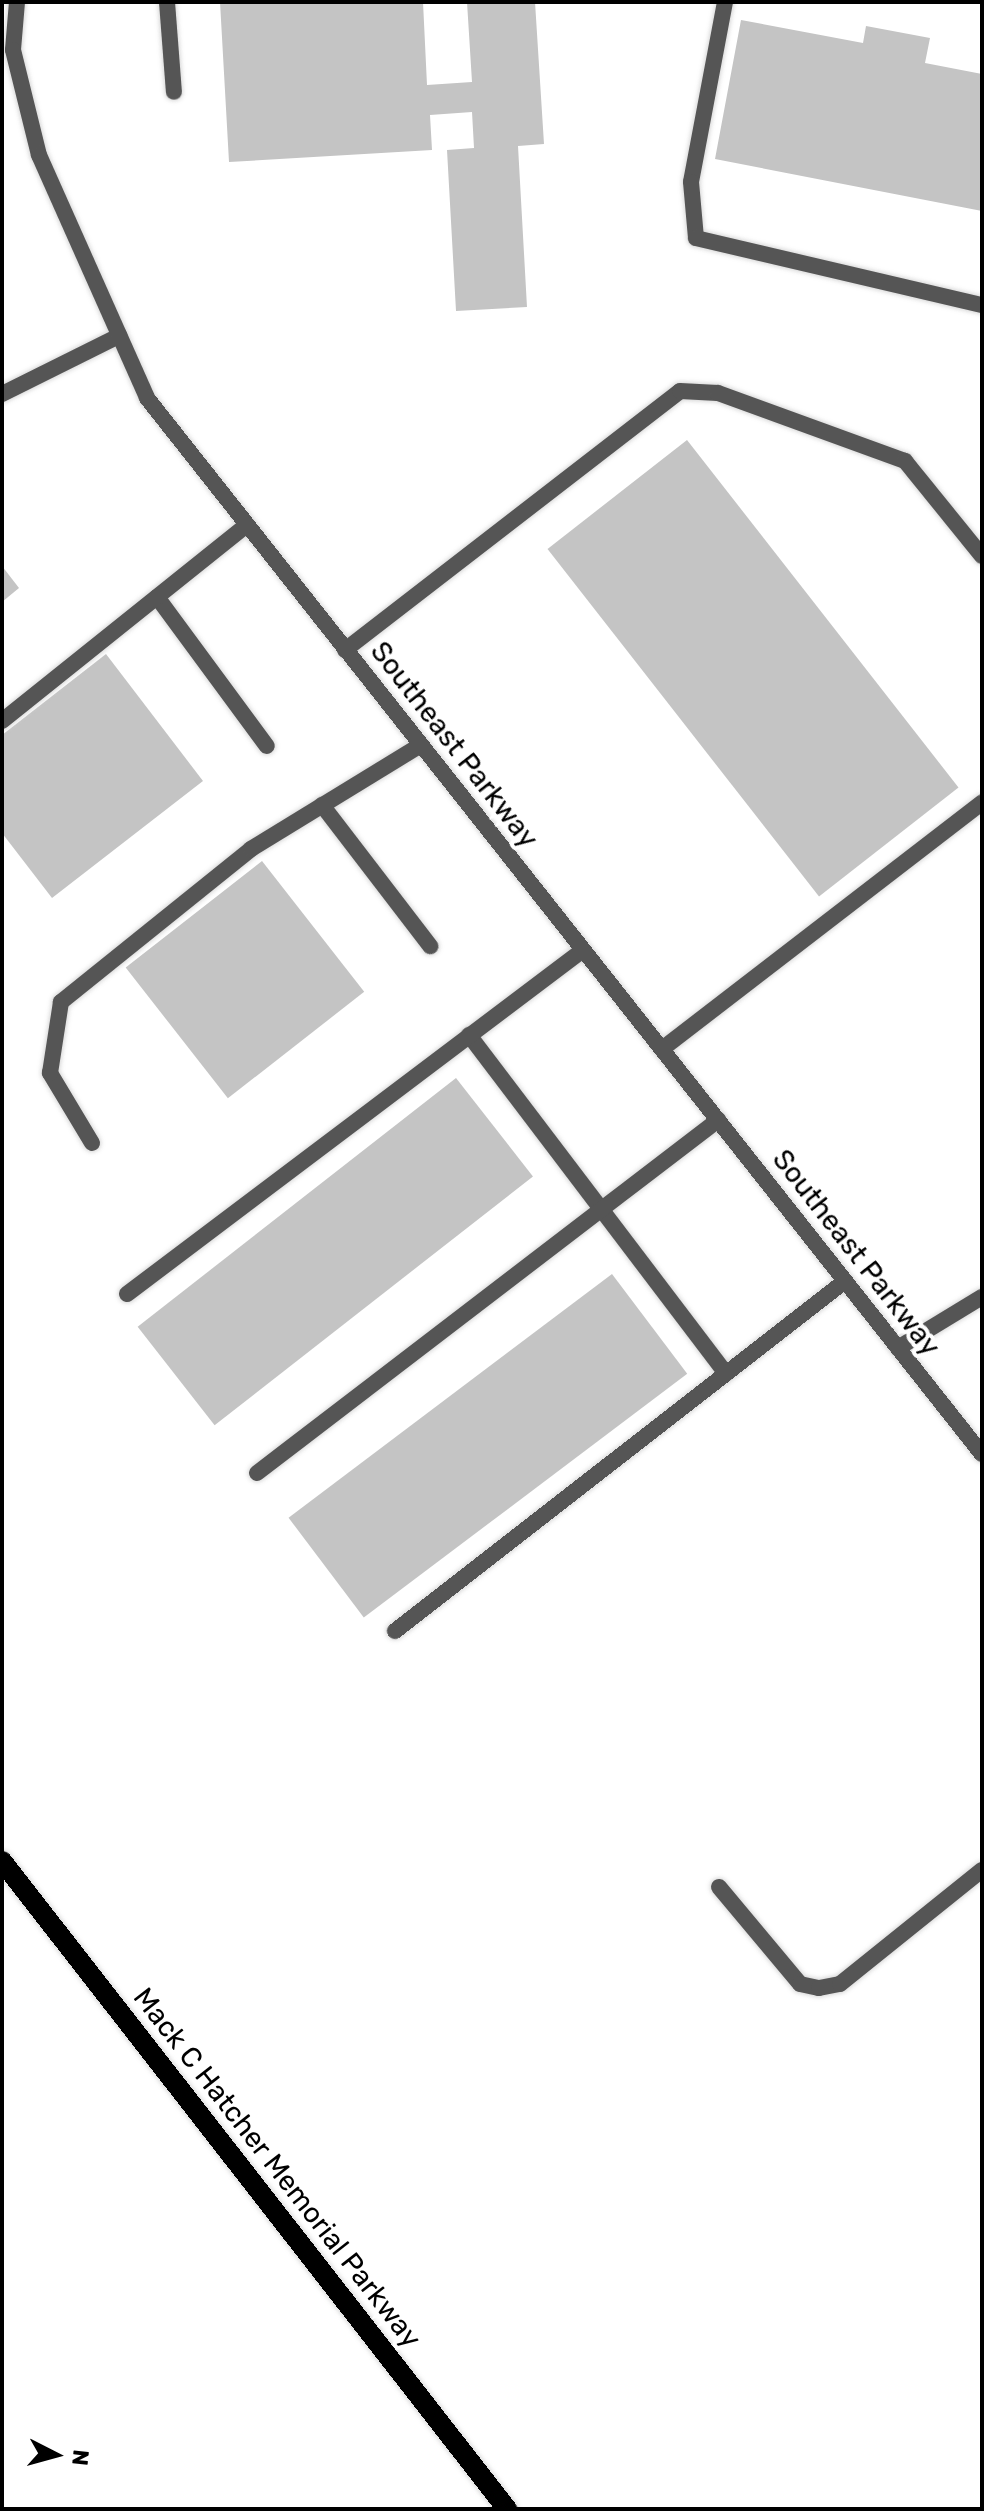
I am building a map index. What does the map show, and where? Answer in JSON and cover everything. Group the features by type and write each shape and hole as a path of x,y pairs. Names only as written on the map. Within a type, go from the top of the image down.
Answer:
{"main road":[{"name":"Mack C Hatcher Memorial Parkway","path":"2,1861 507,2509"}],"street":[{"name":"Southeast Parkway","path":"17,2 8,50 39,155 147,398 982,1454"},
{"path":"167,2 174,92"},
{"path":"725,2 690,215 696,238 710,246 982,305"},
{"path":"2,394 119,336"},
{"path":"345,650 680,391 718,393 905,461 982,556"},
{"path":"2,721 247,525"},
{"path":"157,597 267,746"},
{"path":"92,1143 50,1073 61,1002 251,849 421,745"},
{"path":"662,1049 982,803"},
{"path":"322,805 430,946"},
{"path":"127,1294 583,950"},
{"path":"469,1035 598,1212 726,1373"},
{"path":"257,1473 718,1120"},
{"path":"395,1631 845,1281"},
{"path":"898,1348 982,1297"},
{"path":"719,1887 800,1984 819,1988 840,1984 982,1870"}],"building":[{"path":"220,2 423,2 427,85 472,82 467,2 535,2 544,144 518,146 527,307 456,311 447,150 474,148 472,112 430,115 432,150 229,162"},
{"path":"741,20 863,43 866,26 930,38 925,63 982,74 982,211 715,159"},
{"path":"687,440 959,788 819,896 548,549"},
{"path":"2,566 19,588 2,602"},
{"path":"106,654 203,781 52,898 2,833 2,735"},
{"path":"262,861 364,992 228,1098 126,968"},
{"path":"456,1078 533,1177 215,1425 138,1327"},
{"path":"612,1274 687,1374 364,1618 289,1518"}]}
